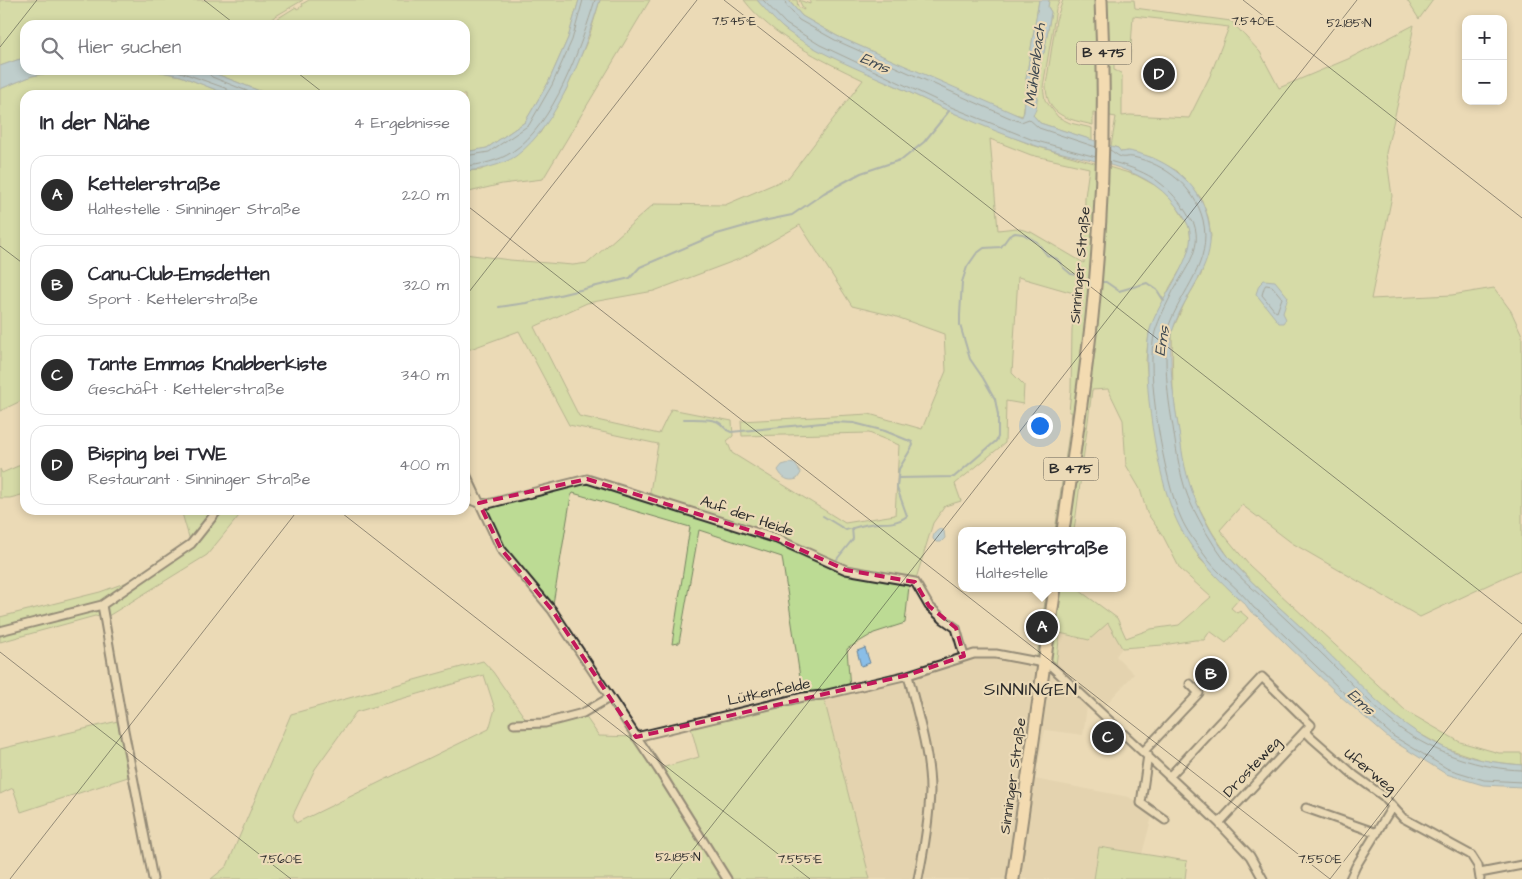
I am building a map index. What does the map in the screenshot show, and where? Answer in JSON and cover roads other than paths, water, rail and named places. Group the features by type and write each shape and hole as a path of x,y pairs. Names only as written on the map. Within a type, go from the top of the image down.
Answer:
{"main road":[{"name":"Sinninger Straße","path":"1064,527 1094,296 1101,192 1104,106 1102,0"},
{"name":"Sinninger Straße","path":"1013,879 1054,592"}],"street":[{"name":"Auf der Heide","path":"470,500 488,504 587,479 777,539 846,570 915,582 929,606 956,628 964,656"},
{"path":"470,483 501,549 552,610 636,737 726,879"},
{"path":"0,631 102,605 191,544 214,515"},
{"path":"102,605 153,879"},
{"name":"Lütkenfelde","path":"636,737 803,697 823,695 908,674 974,654 996,654 1044,664"},
{"path":"1044,664 1052,667 1219,823 1250,856 1263,879"},
{"path":"908,674 925,745 930,791 924,848 918,879"},
{"name":"Uferweg","path":"1170,776 1262,677 1311,725 1305,731 1332,757 1383,796 1403,818 1471,855 1478,866 1480,876 1522,865"},
{"path":"1165,820 1141,803 1146,753 1199,693 1190,684"},
{"path":"514,724 545,723 583,713 609,698"},
{"name":"Drosteweg","path":"1219,823 1305,731"},
{"path":"1350,879 1392,807"},
{"path":"1306,808 1376,833"}],"water":[{"path":"579,0 600,0 578,63 558,106 545,125 532,142 516,156 505,162 470,171 470,151 487,148 525,122 548,83 568,38"},
{"path":"757,0 788,0 802,16 837,36 1022,117 1028,88 1026,79 1039,0 1049,0 1048,7 1051,12 1044,53 1041,55 1036,109 1033,115 1040,123 1118,148 1121,152 1130,151 1146,155 1170,167 1190,184 1204,206 1208,219 1209,250 1200,276 1173,329 1171,359 1174,395 1185,466 1196,501 1214,537 1228,556 1271,600 1391,713 1424,737 1462,755 1482,760 1522,765 1522,787 1483,785 1446,774 1390,739 1339,695 1251,612 1206,565 1189,543 1176,519 1163,479 1152,428 1147,376 1149,334 1159,308 1183,264 1189,250 1191,237 1184,217 1162,191 1128,171 1049,150 996,131 837,60 807,44 782,27"},
{"path":"20,59 20,75 37,75 0,89 0,66"},
{"path":"176,75 219,75 257,90 216,90"},
{"path":"1264,280 1275,281 1288,297 1283,313 1286,319 1283,323 1279,323 1256,294 1259,285"},
{"path":"795,464 801,473 797,479 786,479 778,470 782,465"},
{"path":"940,529 944,531 945,538 941,542 936,542 933,539 936,532"},
{"path":"865,648 870,663 861,666 857,651"}],"waterway":[{"path":"499,307 526,303 630,278 640,267 717,234 792,215 824,193 861,173 903,159 924,142 949,111"},
{"path":"684,419 715,421 731,432 832,422 854,423 885,431 912,442 913,445 899,469 898,478 954,477 996,441 998,437 998,415 995,399 970,359 960,325 962,282 967,267 976,254 984,248 1001,247 1009,236 1015,233 1023,234 1037,242 1047,255 1057,259 1071,274 1077,275 1084,281 1091,281"},
{"path":"1101,282 1106,282 1119,291 1147,283 1157,290 1164,301"},
{"path":"823,516 846,530 866,524 890,523 900,520 907,516 897,488 898,478"},
{"path":"837,559 853,539 852,528"}],"place":[{"name":"Bisping bei TWE","path":"1159,74"},
{"name":"Kettelerstraße","path":"1042,627"},
{"name":"Canu-Club-Emsdetten","path":"1211,674"},
{"name":"Tante Emmas Knabberkiste","path":"1108,737"}],"district":[{"name":"SINNINGEN","path":"1031,689"}],"water label":[{"name":"Ems","path":"875,63"},
{"name":"Mühlenbach","path":"1035,65"},
{"name":"Ems","path":"1162,341"},
{"name":"Ems","path":"1361,702"}]}
